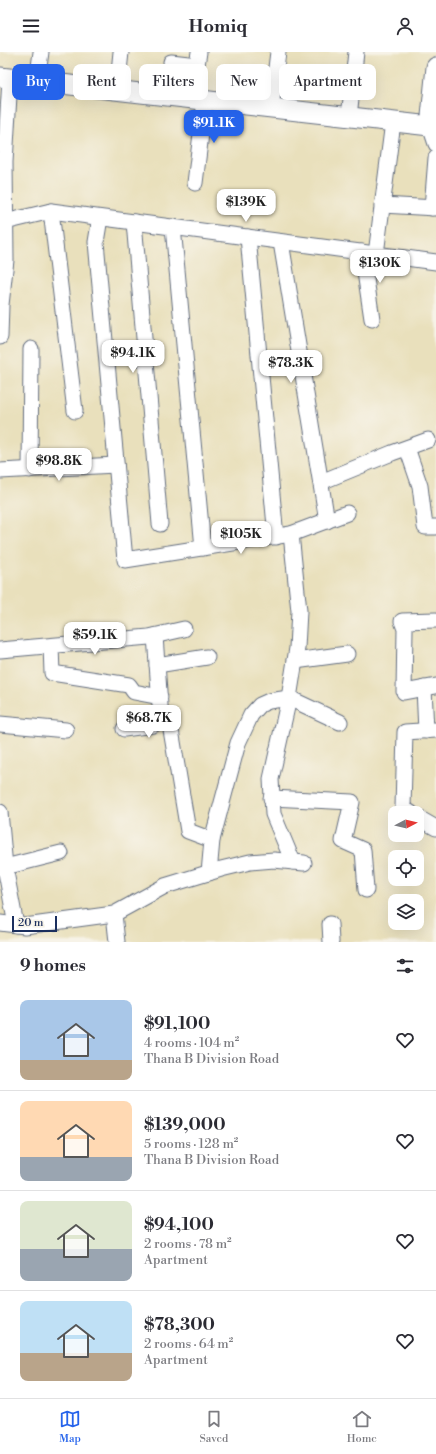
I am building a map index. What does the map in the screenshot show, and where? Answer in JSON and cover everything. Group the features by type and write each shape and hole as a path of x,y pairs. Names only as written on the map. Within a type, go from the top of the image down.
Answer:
{"street":[{"path":"39,64 40,52"},
{"path":"120,64 121,52"},
{"path":"171,62 197,65 199,52"},
{"path":"271,108 278,52"},
{"path":"349,117 356,52"},
{"path":"436,67 430,126 436,144"},
{"path":"0,337 1,305 6,260 5,78"},
{"path":"131,93 430,126"},
{"path":"195,183 205,101"},
{"path":"372,319 369,253 382,205 392,122"},
{"path":"382,205 434,208 436,158"},
{"path":"5,222 51,212 436,262"},
{"path":"51,212 75,411"},
{"path":"100,218 96,242 125,560 292,534 347,513"},
{"path":"134,222 160,524"},
{"path":"172,227 203,548"},
{"path":"248,237 276,537"},
{"path":"281,242 328,521"},
{"path":"30,470 31,349"},
{"path":"321,482 428,440"},
{"path":"408,448 420,486 425,528 436,527"},
{"path":"0,472 116,465"},
{"path":"0,923 26,926 114,914 165,886 209,873 250,862 274,860 298,862 273,814 271,798 271,779 289,698 297,648 299,611 292,534"},
{"path":"402,806 405,732 431,730 430,687 404,692 405,629 402,621 436,620"},
{"path":"0,650 155,636 184,629"},
{"path":"155,636 161,719"},
{"path":"51,646 52,673 129,685 134,692 160,697"},
{"path":"295,661 347,654"},
{"path":"157,665 207,657"},
{"path":"209,873 212,840 238,743 251,715 260,705 269,701 289,698 340,722"},
{"path":"124,729 153,725 161,719"},
{"path":"161,719 170,724 188,831 212,840"},
{"path":"0,724 66,730"},
{"path":"271,798 352,802 343,841 362,850 366,890"},
{"path":"0,812 5,867 16,925"},
{"path":"424,821 436,828"},
{"path":"5,867 61,853"},
{"path":"114,914 117,942"},
{"path":"330,924 331,942"}]}
